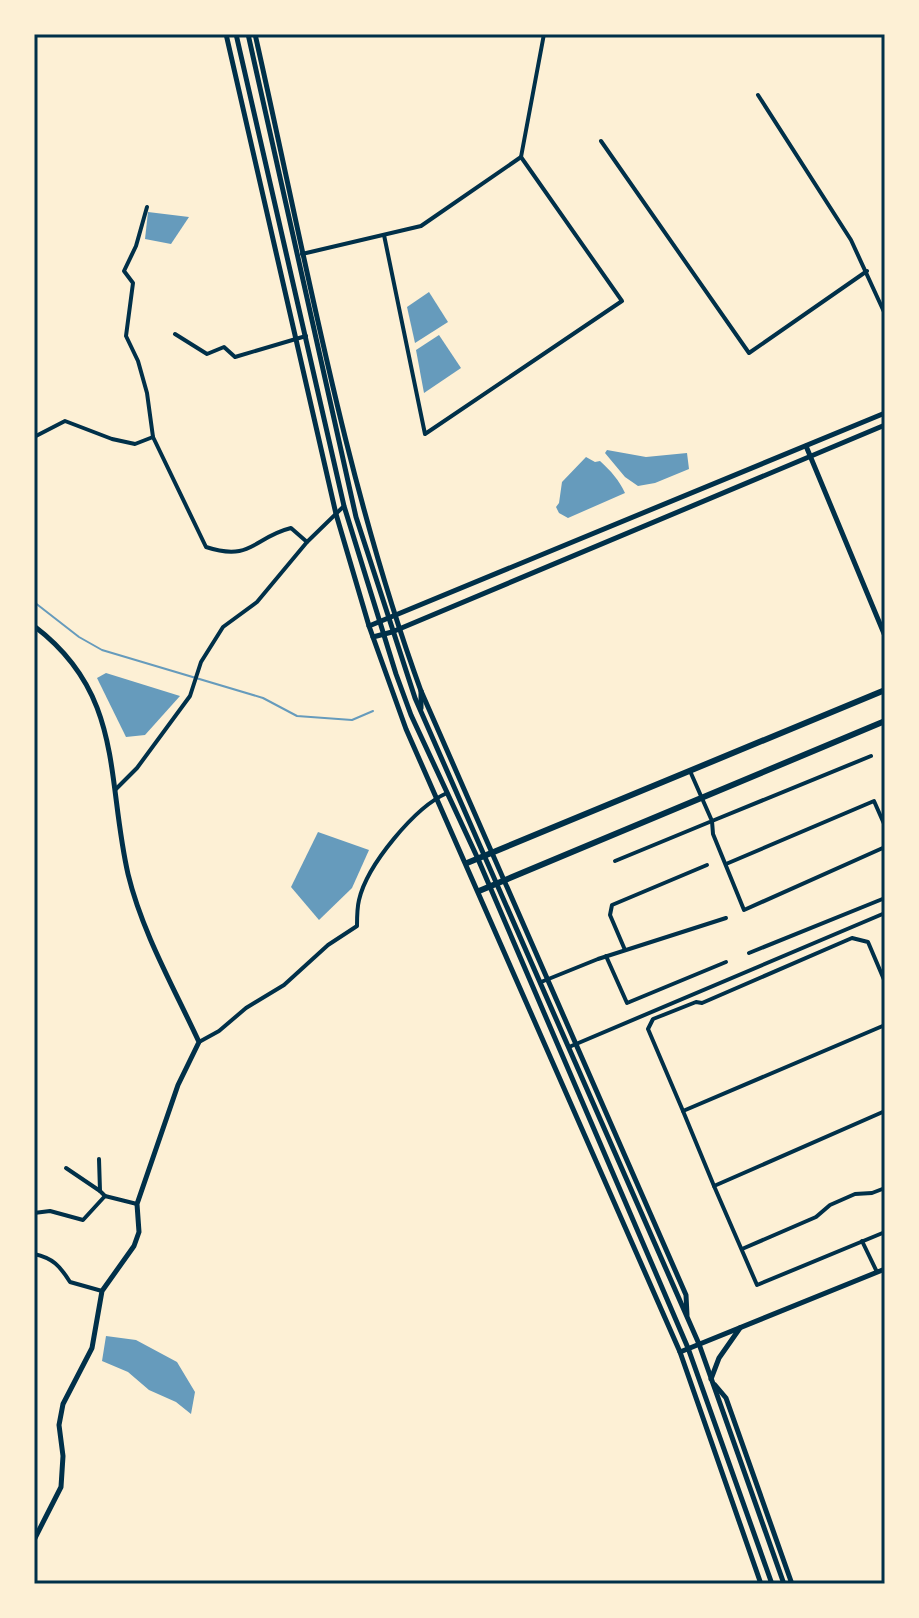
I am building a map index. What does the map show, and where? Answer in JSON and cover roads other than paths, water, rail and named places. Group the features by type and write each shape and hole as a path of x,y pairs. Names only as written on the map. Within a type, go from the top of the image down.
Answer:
{"highway":[{"path":"467,863 885,690"},
{"path":"479,891 885,721"}],"street":[{"path":"226,34 336,514 369,626 406,729 680,1352 761,1584"},
{"path":"236,34 344,506 382,634 411,715 447,793 481,857 501,881 548,979 686,1295 687,1316"},
{"path":"248,34 301,254"},
{"path":"255,34 356,517 390,618 493,853 541,982 699,1344 784,1584"},
{"path":"301,254 421,226 521,157 544,34"},
{"path":"758,95 851,240 885,314"},
{"path":"601,141 749,353 867,271"},
{"path":"384,235 425,434 622,301 521,157"},
{"path":"147,207 136,246 124,271 133,283 126,336 138,361 147,393 153,437 206,547 227,554 259,545 280,531 291,528 307,542"},
{"path":"175,334 207,354 224,347 235,357 306,336"},
{"path":"369,626 885,413"},
{"path":"34,437 65,421 112,439 135,444 153,437"},
{"path":"373,637 885,425"},
{"path":"806,446 885,636"},
{"path":"116,789 137,768 190,696 212,642 223,627 257,602 307,542 344,506"},
{"path":"34,626 68,655 99,709 109,741 128,874 143,920 199,1042"},
{"path":"395,630 421,713 481,857 489,886 688,1348 772,1584"},
{"path":"421,691 421,713"},
{"path":"615,861 871,756"},
{"path":"690,771 712,821 713,834 744,910 885,847"},
{"path":"34,1540 61,1487 63,1456 59,1425 63,1404 92,1348 102,1291 134,1246 139,1232 137,1204 178,1085 199,1042 284,985 328,945 357,926 359,900 372,870 395,839 438,797 447,793"},
{"path":"726,864 874,801 885,826"},
{"path":"625,950 610,915 612,905 707,865"},
{"path":"749,953 885,898"},
{"path":"569,1047 885,913"},
{"path":"541,982 606,956 726,918"},
{"path":"885,982 868,942 852,938 702,1003 696,1002 653,1019 648,1029 757,1285 885,1232"},
{"path":"606,956 627,1003 726,962"},
{"path":"683,1111 885,1025"},
{"path":"714,1186 885,1111"},
{"path":"99,1159 100,1191"},
{"path":"66,1168 105,1196 137,1204"},
{"path":"742,1249 816,1217 830,1205 855,1194 885,1188"},
{"path":"34,1213 50,1211 83,1220 105,1196"},
{"path":"862,1241 877,1272"},
{"path":"34,1254 48,1257 59,1265 70,1282 102,1291"},
{"path":"680,1352 885,1269"},
{"path":"712,1380 719,1358 741,1327"},
{"path":"712,1380 726,1398 792,1584"}],"water":[{"path":"148,212 189,217 171,244 145,239"},
{"path":"429,292 448,322 415,343 407,307"},
{"path":"439,335 461,368 424,393 416,350"},
{"path":"607,450 646,457 687,453 689,469 655,483 638,486 625,477 605,453"},
{"path":"586,457 600,461 625,493 568,518 556,507 562,482"},
{"path":"106,673 180,696 145,735 126,737 97,678"},
{"path":"318,832 369,850 352,888 319,920 291,887"},
{"path":"106,1336 136,1340 177,1362 195,1392 191,1414 176,1402 149,1390 128,1372 102,1361"}],"waterway":[{"path":"34,602 79,637 102,650 263,698 297,716 352,720 373,711"}]}
